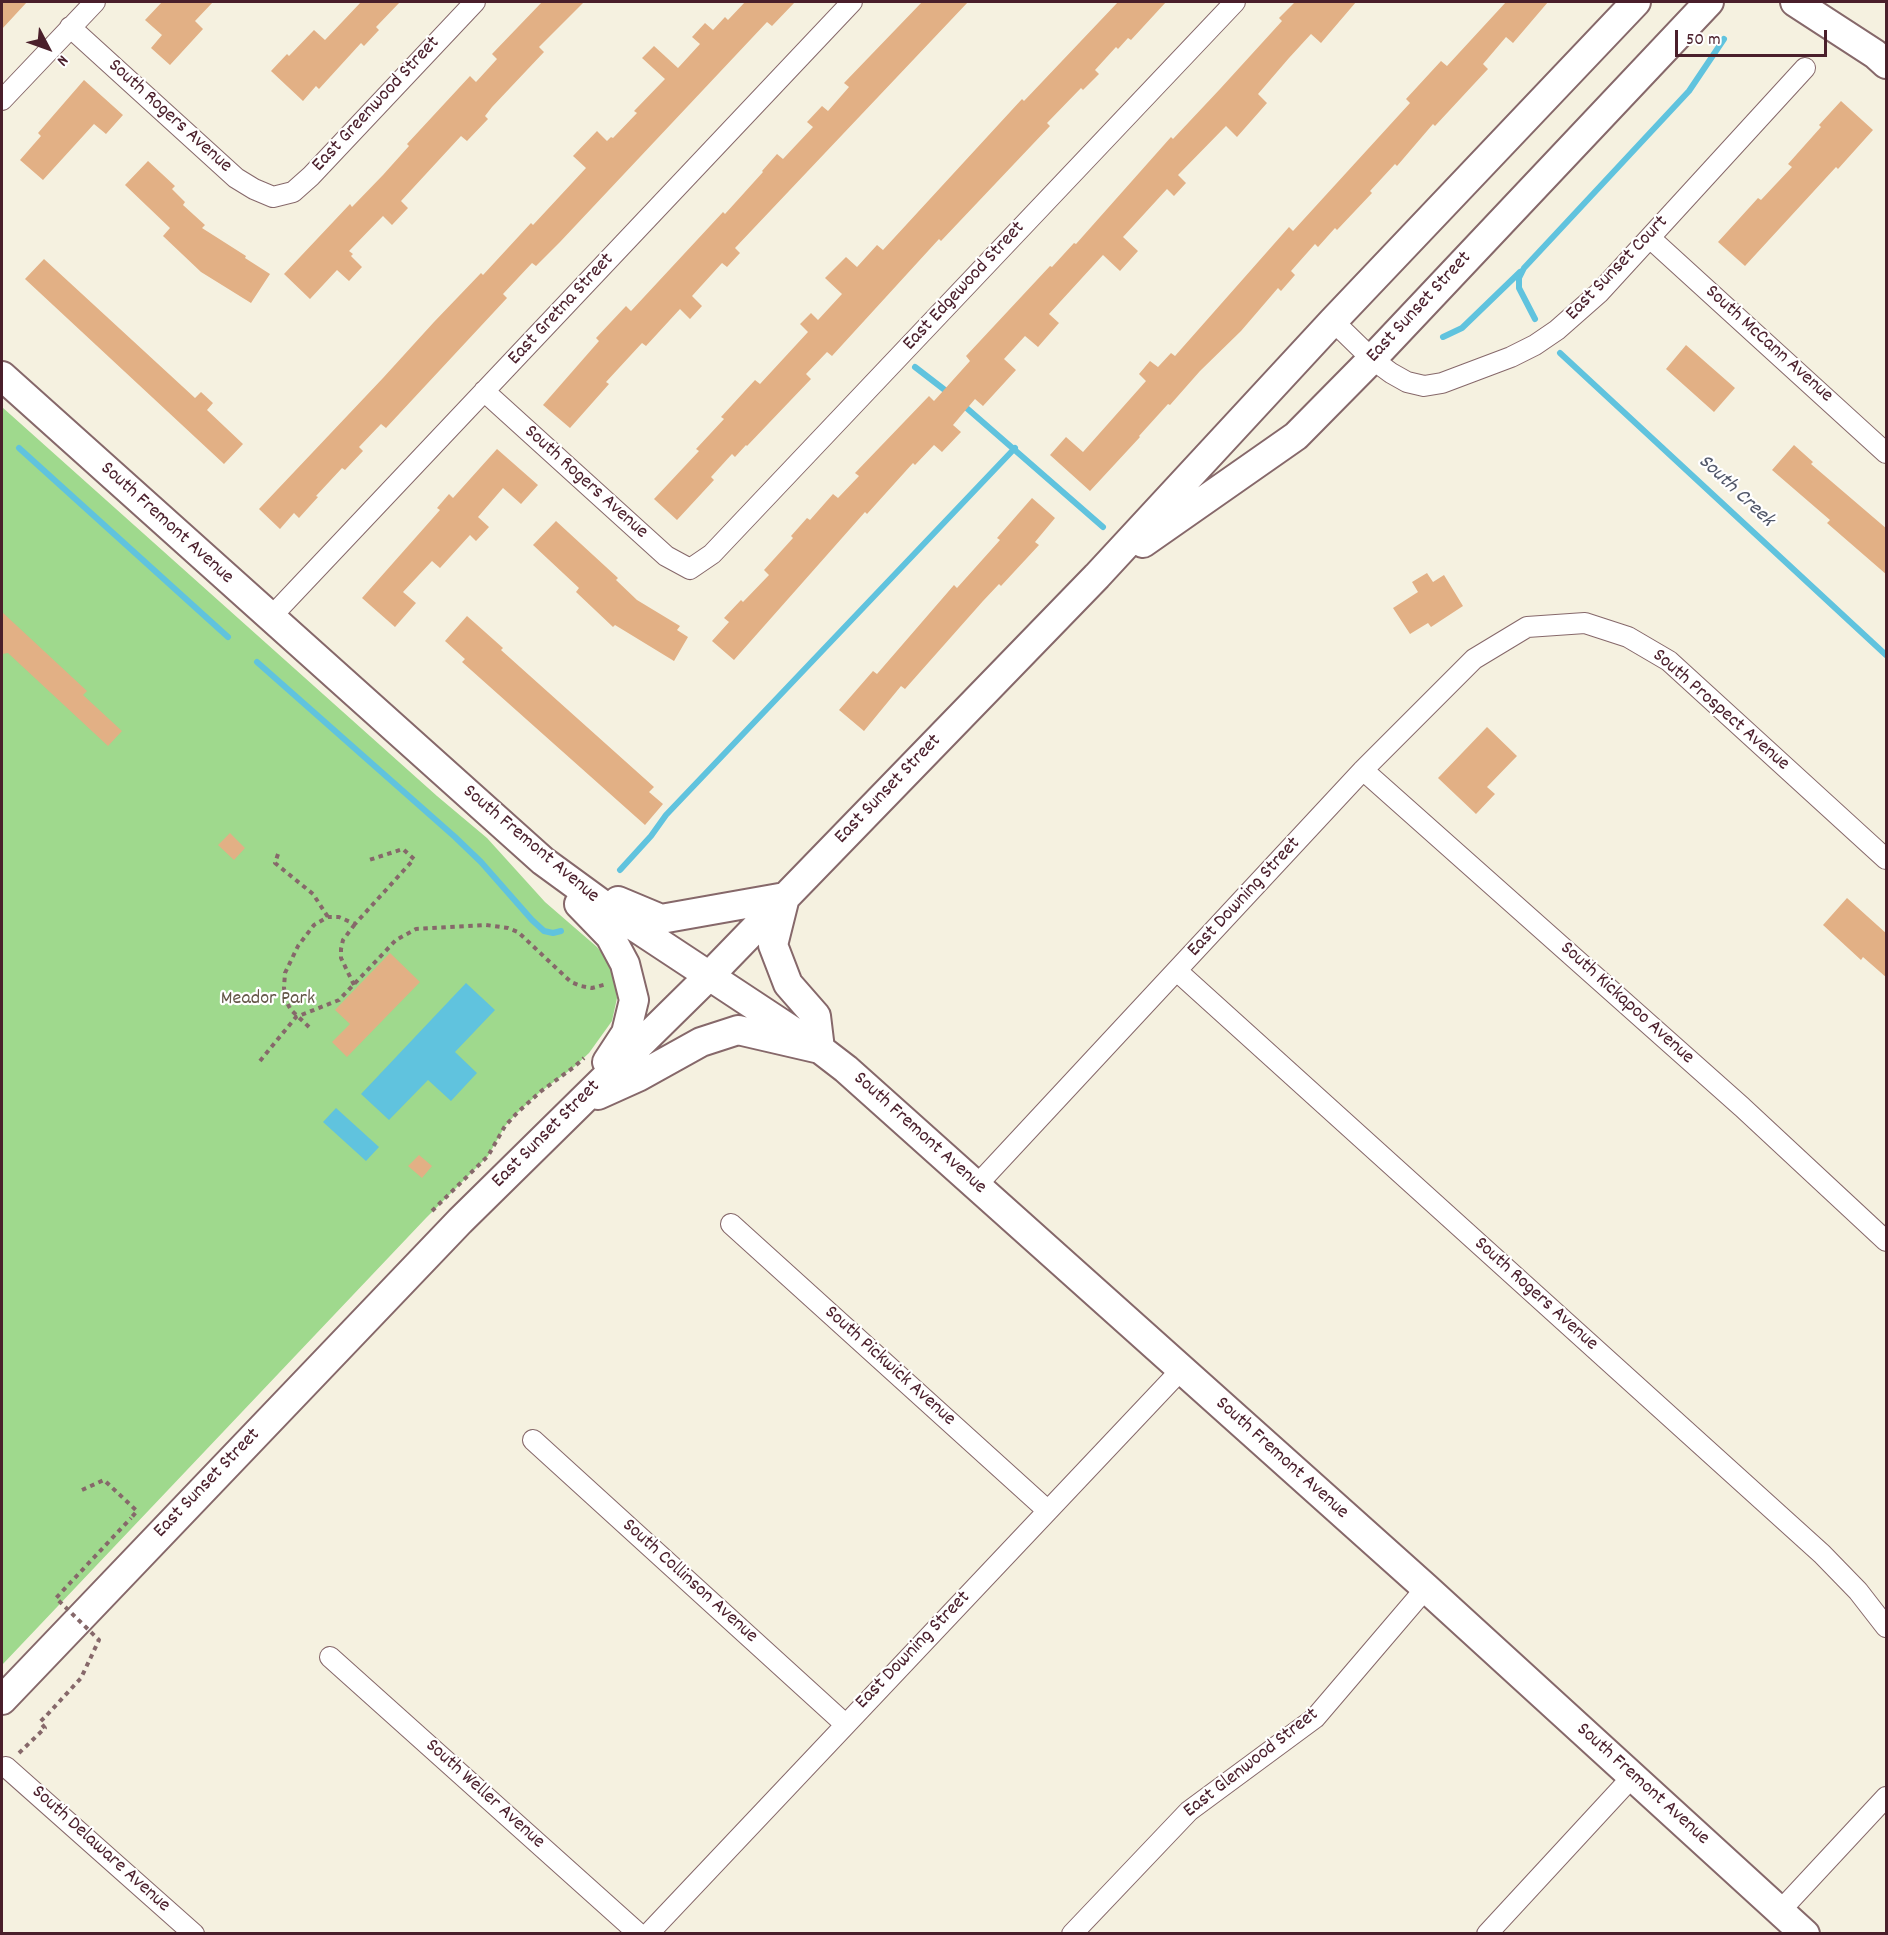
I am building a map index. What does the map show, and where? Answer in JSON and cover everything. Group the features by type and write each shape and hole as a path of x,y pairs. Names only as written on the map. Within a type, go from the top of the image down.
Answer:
{"main road":[{"name":"East Sunset Street","path":"2,1700 460,1221 709,976 1097,576 1333,321 1636,2"},
{"name":"East Sunset Street","path":"1097,576 1296,436 1372,359 1709,2"},
{"path":"1795,2 1887,64"},
{"name":"South Fremont Avenue","path":"2,376 554,870 608,909 820,1048 864,1084 1426,1588 1805,1934"},
{"path":"554,870 567,872 618,900 661,919 785,897 773,945 788,984 816,1016 820,1048 738,1030 701,1042 638,1077 579,1103"},
{"path":"554,870 566,891 610,936 625,964 634,1000 626,1033 579,1103"}],"street":[{"path":"2,100 95,2"},
{"name":"East Greenwood Street","path":"273,197 294,192 311,176 475,2"},
{"name":"East Gretna Street","path":"270,618 852,2"},
{"name":"East Edgewood Street","path":"690,569 712,554 1235,2"},
{"name":"South Rogers Avenue","path":"70,27 236,178 273,197"},
{"name":"East Sunset Court","path":"1333,321 1372,359 1407,382 1424,386 1442,383 1511,357 1535,345 1578,314 1805,68"},
{"name":"South McCann Avenue","path":"1650,238 1887,453"},
{"name":"South Rogers Avenue","path":"484,391 666,556 690,569"},
{"name":"South Prospect Avenue","path":"1527,627 1585,623 1628,637 1669,662 1887,860"},
{"name":"East Downing Street","path":"976,1186 1363,770 1474,659 1527,627"},
{"name":"South Kickapoo Avenue","path":"1363,770 1742,1107 1887,1241"},
{"name":"South Rogers Avenue","path":"1177,971 1822,1554 1858,1591 1887,1627"},
{"name":"South Pickwick Avenue","path":"731,1224 1047,1510"},
{"name":"East Downing Street","path":"648,1934 1181,1370"},
{"name":"South Collinson Avenue","path":"533,1440 845,1724"},
{"name":"East Glenwood Street","path":"1072,1934 1189,1811 1315,1718 1426,1588"},
{"name":"South Weller Avenue","path":"330,1658 639,1934"},
{"name":"South Delaware Avenue","path":"6,1767 194,1934"},
{"path":"1487,1934 1633,1776"},
{"path":"1780,1911 1887,1797"}],"path":[{"path":"354,985 341,958 344,940 355,924 414,858 403,849 369,860"},
{"path":"278,854 275,863 313,894 328,917"},
{"path":"309,1027 297,1017 286,1001 285,973 290,959 314,925 328,917 339,917 355,924"},
{"path":"260,1061 297,1017 339,1000 396,940 416,929 486,925 508,928 518,932 566,978 581,986 592,988 615,982"},
{"path":"432,1211 488,1156 505,1126 517,1113 589,1053"},
{"path":"6,1767 45,1728 40,1722 81,1678 99,1640 56,1598 138,1511 104,1480 82,1490"}],"green space":[{"name":"Meador Park","path":"2,407 437,796 487,838 545,902 597,947 606,958 615,982 617,998 612,1021 589,1053 517,1113 505,1126 488,1156 426,1218 2,1665"}],"water":[{"path":"466,983 495,1010 455,1052 477,1073 451,1101 428,1080 389,1120 361,1094"},
{"path":"336,1108 379,1147 366,1161 323,1122"}],"building":[{"path":"2,2 27,2 2,29"},
{"path":"162,2 213,2 195,21 203,29 170,65 151,48 162,35 145,20"},
{"path":"361,2 400,2 376,27 379,30 364,46 361,43 319,89 316,86 303,101 271,71 314,30 325,40"},
{"path":"542,2 584,2 539,47 544,52 492,107 485,116 488,119 467,141 461,136 401,201 408,208 392,225 383,216 349,251 362,267 349,281 337,270 310,299 284,274 350,204 352,207 383,175 409,146 407,144 470,76 476,82 497,59 492,54"},
{"path":"745,2 795,2 772,26 767,22 560,242 536,266 532,263 503,294 507,298 386,428 381,424 359,447 363,451 345,470 342,468 299,518 294,513 280,529 259,509 434,322 481,273 483,275 531,223 533,225 586,168 573,156 597,131 607,141 613,138 637,113 634,111 665,79 642,58 654,46 678,68 700,44 692,37 705,23 713,30 725,17 728,20"},
{"path":"922,2 968,2 735,248 740,253 727,267 722,263 692,296 702,306 690,319 680,309 646,346 642,343 606,382 609,384 570,428 543,405 599,341 596,338 626,306 631,311 723,212 725,214 777,154 783,159 813,127 807,122 822,106 828,111 849,87 844,83"},
{"path":"1118,2 1166,2 1131,40 1128,38 1118,49 1116,47 1095,70 1099,74 1083,90 1081,88 1047,123 1050,126 941,241 939,239 832,356 827,352 806,374 811,379 747,446 735,457 732,454 711,477 714,480 677,520 654,499 699,451 696,449 724,419 721,417 755,380 760,384 808,332 800,324 811,313 818,320 842,294 825,278 846,257 857,267 877,245 883,250 1022,99 1024,101"},
{"path":"1295,2 1356,2 1321,43 1311,34 1289,58 1258,94 1267,103 1237,137 1226,126 1178,175 1186,183 1174,196 1167,189 1123,237 1138,251 1120,271 1103,255 1049,314 1059,323 1038,347 1025,336 1004,359 1016,370 983,406 975,399 953,425 961,432 942,452 934,445 915,465 913,463 867,514 865,512 734,660 712,641 729,622 724,618 769,575 764,570 793,538 791,536 807,518 810,520 833,494 838,498 859,476 855,473 929,396 934,401 970,361 966,356 1050,266 1052,267 1074,243 1076,244 1171,137 1173,139 1282,21 1279,18"},
{"path":"1506,2 1548,2 1513,43 1506,37 1483,64 1488,69 1435,126 1433,124 1397,166 1395,164 1370,191 1372,193 1337,230 1335,228 1318,247 1315,244 1291,271 1295,275 1281,291 1278,288 1241,331 1200,371 1170,405 1168,404 1090,491 1050,455 1066,437 1083,452 1146,381 1139,374 1150,361 1158,367 1171,353 1175,356 1289,227 1293,231 1410,103 1406,99 1441,61 1447,66"},
{"path":"84,80 123,115 106,134 94,124 43,180 20,160 41,136 38,133"},
{"path":"1841,101 1873,130 1745,266 1718,242 1758,198 1761,200 1792,167 1788,164"},
{"path":"148,161 175,186 172,189 185,202 183,205 205,225 202,228 270,274 251,303 201,272 163,236 170,228 125,185"},
{"path":"44,259 195,398 201,392 213,403 207,410 243,444 224,464 25,279"},
{"path":"1686,345 1735,388 1714,412 1666,369"},
{"path":"1794,445 1813,462 1811,464 1887,529 1887,575 1827,523 1830,520 1772,470"},
{"path":"497,449 538,485 521,504 503,488 478,517 489,527 476,541 470,535 440,568 432,561 403,592 416,603 395,627 362,598 440,510 437,508 449,494 453,498"},
{"path":"1032,498 1055,518 1035,542 1039,545 1001,586 999,584 983,601 905,689 901,686 864,731 839,710 873,671 877,674 954,585 957,588 1000,540 997,538"},
{"path":"556,521 618,578 616,580 637,600 680,626 677,630 688,637 674,661 615,625 613,627 576,592 579,588 533,545"},
{"path":"1427,573 1433,582 1444,575 1463,606 1431,627 1428,623 1410,634 1393,608 1418,592 1412,582"},
{"path":"2,612 87,691 83,695 122,731 108,746 8,653 2,654"},
{"path":"467,616 503,648 501,650 654,787 649,792 663,804 645,825 462,662 465,659 445,641"},
{"path":"1487,727 1517,756 1487,787 1495,794 1476,814 1438,778"},
{"path":"230,833 245,848 234,860 218,845"},
{"path":"1847,898 1887,934 1887,978 1863,957 1861,960 1823,925"},
{"path":"390,953 420,982 347,1057 332,1042 350,1024 335,1010"},
{"path":"419,1155 432,1166 422,1178 408,1166"}],"waterway":[{"name":"South Creek","path":"1535,319 1519,288 1519,278 1524,268 1689,91 1724,39"},
{"path":"1443,337 1462,328 1520,272"},
{"name":"South Creek","path":"1560,353 1886,655"},
{"path":"915,367 950,394"},
{"path":"962,404 1103,527"},
{"path":"19,448 228,637"},
{"path":"620,870 651,836 666,815 1015,448"},
{"path":"257,662 455,837 544,931 553,933 561,931"}]}
